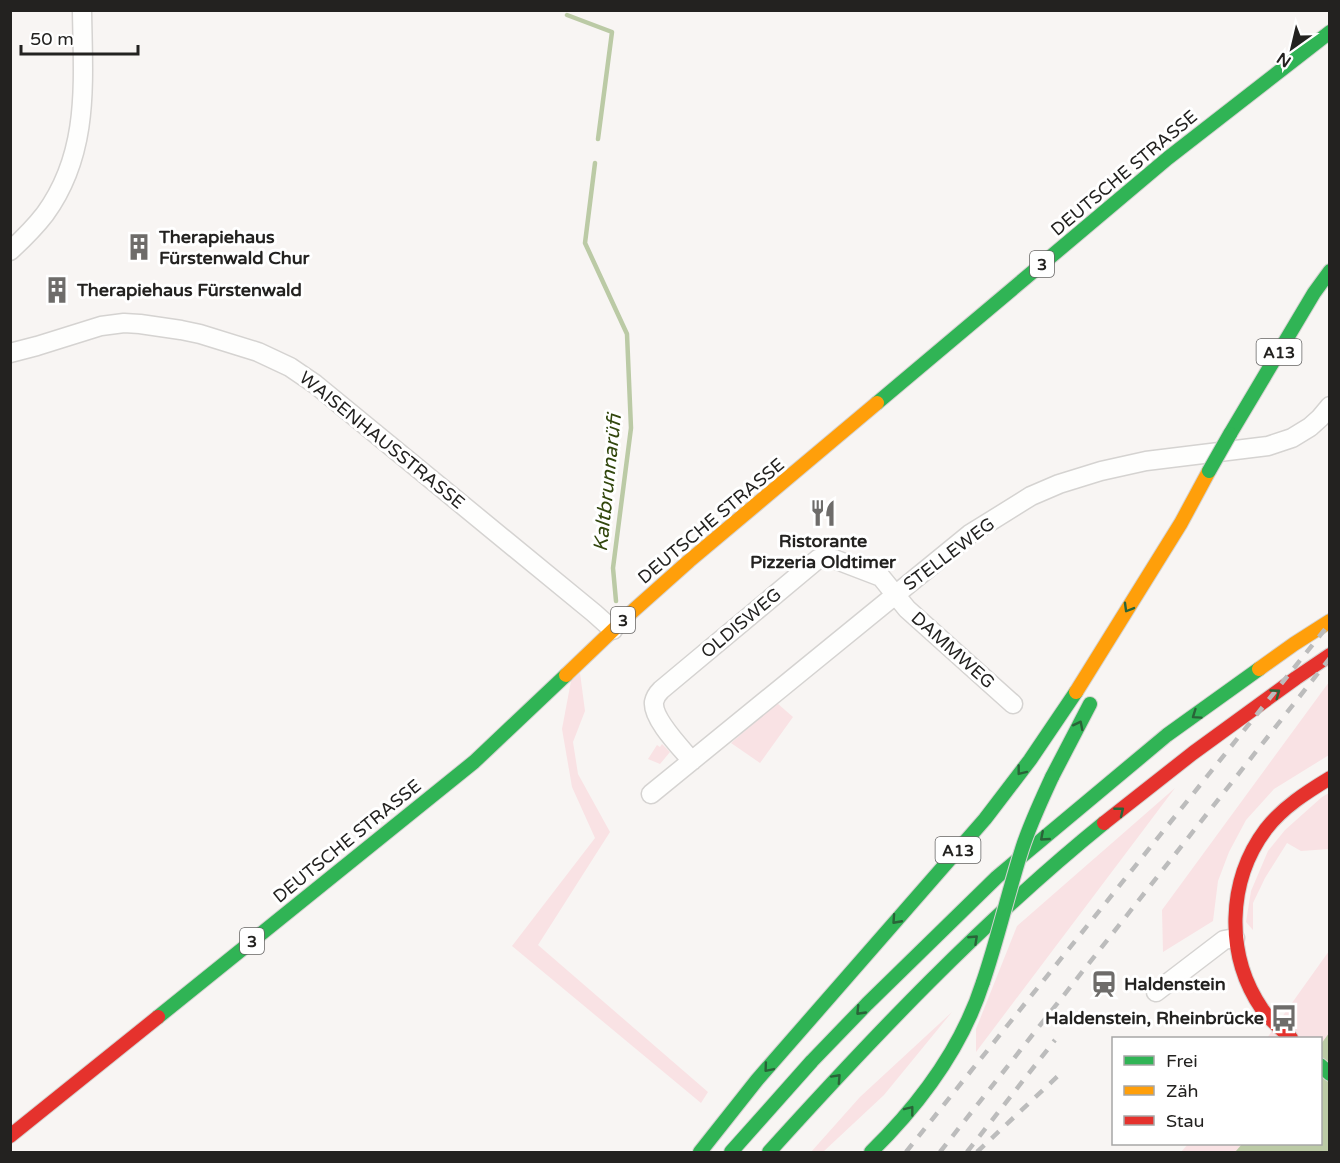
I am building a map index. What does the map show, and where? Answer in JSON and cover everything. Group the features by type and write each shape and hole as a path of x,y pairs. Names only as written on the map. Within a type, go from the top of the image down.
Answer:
{"main road":[{"name":"DEUTSCHE STRASSE","path":"10,1136 474,762 689,561 1141,181 1329,32"},
{"name":"A13","path":"700,1152 757,1080 985,819 1030,760 1086,678 1329,271"},
{"name":"A13","path":"1139,615 1181,522"},
{"name":"A13","path":"731,1152 812,1061 867,1004 997,877 1167,735 1329,621"},
{"path":"769,1152 882,1029 1026,891 1214,737 1329,655"},
{"path":"871,1152 905,1116 942,1067 972,1012 997,941 1021,851 1029,830 1052,777 1097,693"},
{"path":"1290,1037 1261,1007 1239,962 1235,938 1235,901 1239,883 1257,842 1278,815 1298,798 1329,778"}],"street":[{"path":"10,251 44,216 52,204 76,150 81,120 82,10"},
{"name":"WAISENHAUSSTRASSE","path":"10,352 101,326 124,323 159,326 200,334 258,352 278,361 315,384 613,630"},
{"name":"STELLEWEG","path":"651,794 970,534 1031,496 1059,484 1101,471 1146,461 1268,446 1292,438 1310,427 1329,406"},
{"name":"OLDISWEG","path":"692,761 658,718 654,703 656,696 818,559 825,557 834,559 881,577 896,594"},
{"name":"DAMMWEG","path":"896,594 907,609 1013,704"},
{"path":"1156,992 1224,940 1235,938"}],"shaded area":[{"path":"580,673 585,711 573,742 578,774 610,832 538,945 708,1092 701,1103 512,946 595,838 572,787 562,729 571,681"},
{"path":"1329,682 1329,755 1274,789 1246,820 1229,852 1218,881 1213,921 1163,952 1162,910"},
{"path":"777,703 793,717 760,763 731,743"},
{"path":"662,744 670,752 660,764 648,759 657,745 660,747"},
{"path":"1175,788 976,1052 976,1029 1017,926"},
{"path":"1329,793 1329,849 1301,851 1287,843 1265,878 1253,903 1253,930 1246,922 1251,891 1268,851 1285,830"},
{"path":"1329,951 1329,1033 1322,1043 1322,1037 1268,1037"},
{"path":"952,1012 884,1095 823,1152 811,1152 860,1097"},
{"path":"1329,1033 1329,1152 1235,1152 1241,1145 1322,1145 1322,1043"},
{"path":"1187,1145 1241,1145 1235,1152 1181,1152"}],"waterway":[{"name":"Kaltbrunnarüfi","path":"567,15 612,32 598,139"},
{"name":"Kaltbrunnarüfi","path":"595,163 585,243 627,334 631,428 613,568 616,601"}],"railway":[{"path":"906,1152 1330,623"},
{"path":"940,1152 1330,658"},
{"path":"967,1152 1055,1040"},
{"path":"977,1152 1060,1074"}],"traffic: fast":[{"path":"877,403 1168,158 1330,32"},
{"path":"1230,434 1314,293 1330,271"},
{"path":"1209,471 1230,434"},
{"path":"731,1152 812,1061 867,1004 997,877 1167,735 1259,669"},
{"path":"158,1017 474,762 566,675"},
{"path":"700,1152 757,1080 985,819 1030,760 1076,692"},
{"path":"1052,777 1090,704"},
{"path":"983,982 1022,849 1052,777"},
{"path":"769,1152 930,981 1015,900 1104,823"},
{"path":"871,1152 906,1114 937,1074 964,1030 983,982"},
{"path":"1322,1067 1330,1074"}],"traffic: slow":[{"path":"566,675 689,561 877,403"},
{"path":"1076,692 1181,523 1209,471"},
{"path":"1259,669 1330,621"}],"traffic: jam":[{"path":"1104,823 1193,753 1330,655"},
{"path":"1290,1037 1262,1009 1250,988 1237,942 1238,895 1253,849 1266,829 1304,794 1330,778"},
{"path":"10,1136 158,1017"}],"place":[{"name":"Therapiehaus Fürstenwald Chur","path":"139,247"},
{"name":"Therapiehaus Fürstenwald","path":"57,290"},
{"name":"Ristorante Pizzeria Oldtimer","path":"823,513"},
{"name":"Haldenstein","path":"1104,984"},
{"name":"Haldenstein, Rheinbrücke","path":"1284,1018"}]}
